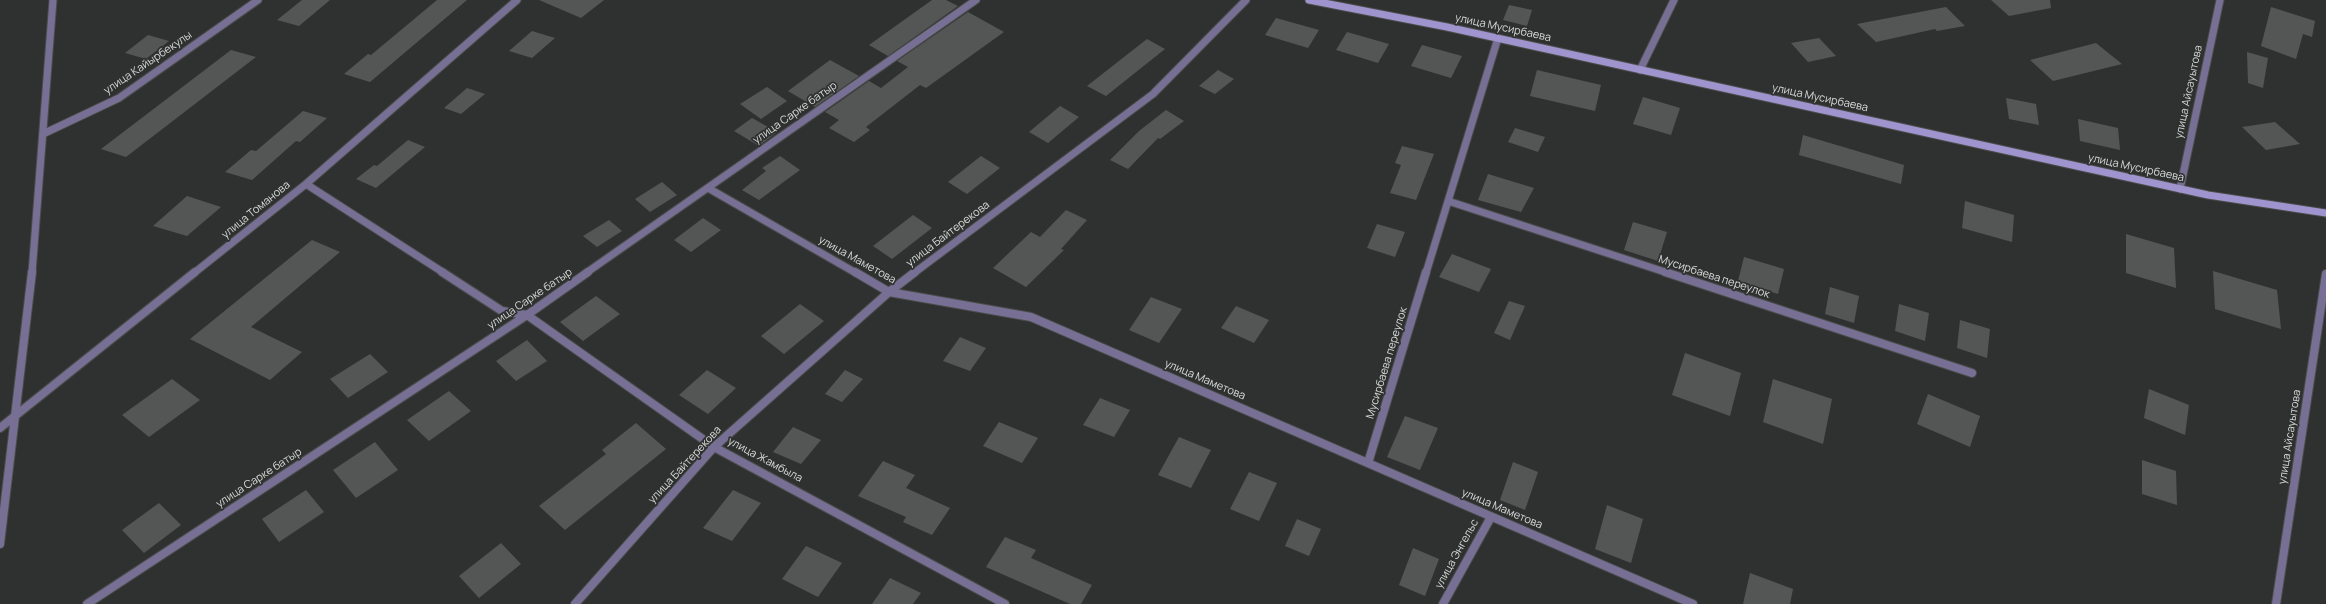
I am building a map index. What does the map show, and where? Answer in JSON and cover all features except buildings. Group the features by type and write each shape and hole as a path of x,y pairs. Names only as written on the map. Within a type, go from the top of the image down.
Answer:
{"street":[{"path":"0,544 18,414 45,133 53,0"},
{"name":"улица Кайырбекулы","path":"45,133 119,98 258,0"},
{"name":"улица Томанова","path":"0,428 306,184 517,0"},
{"name":"улица Сарке батыр","path":"87,604 526,315 976,0"},
{"name":"улица Байтерекова","path":"575,604 714,447 889,292 1153,94 1246,0"},
{"name":"улица Мусирбаева","path":"1310,0 1498,38 2180,189 2326,213"},
{"path":"1640,70 1674,0"},
{"name":"улица Айсауытова","path":"2180,189 2220,0"},
{"name":"Мусирбаева переулок","path":"1368,463 1498,38"},
{"path":"306,184 502,311 526,315"},
{"name":"улица Маметова","path":"708,188 889,292 1031,317 1693,604"},
{"name":"Мусирбаева переулок","path":"1448,202 1972,373"},
{"name":"улица Айсауытова","path":"2276,604 2326,274"},
{"name":"улица Жамбыла","path":"526,315 714,447 1006,604"},
{"name":"улица Энгельс","path":"1443,604 1491,517"}]}
